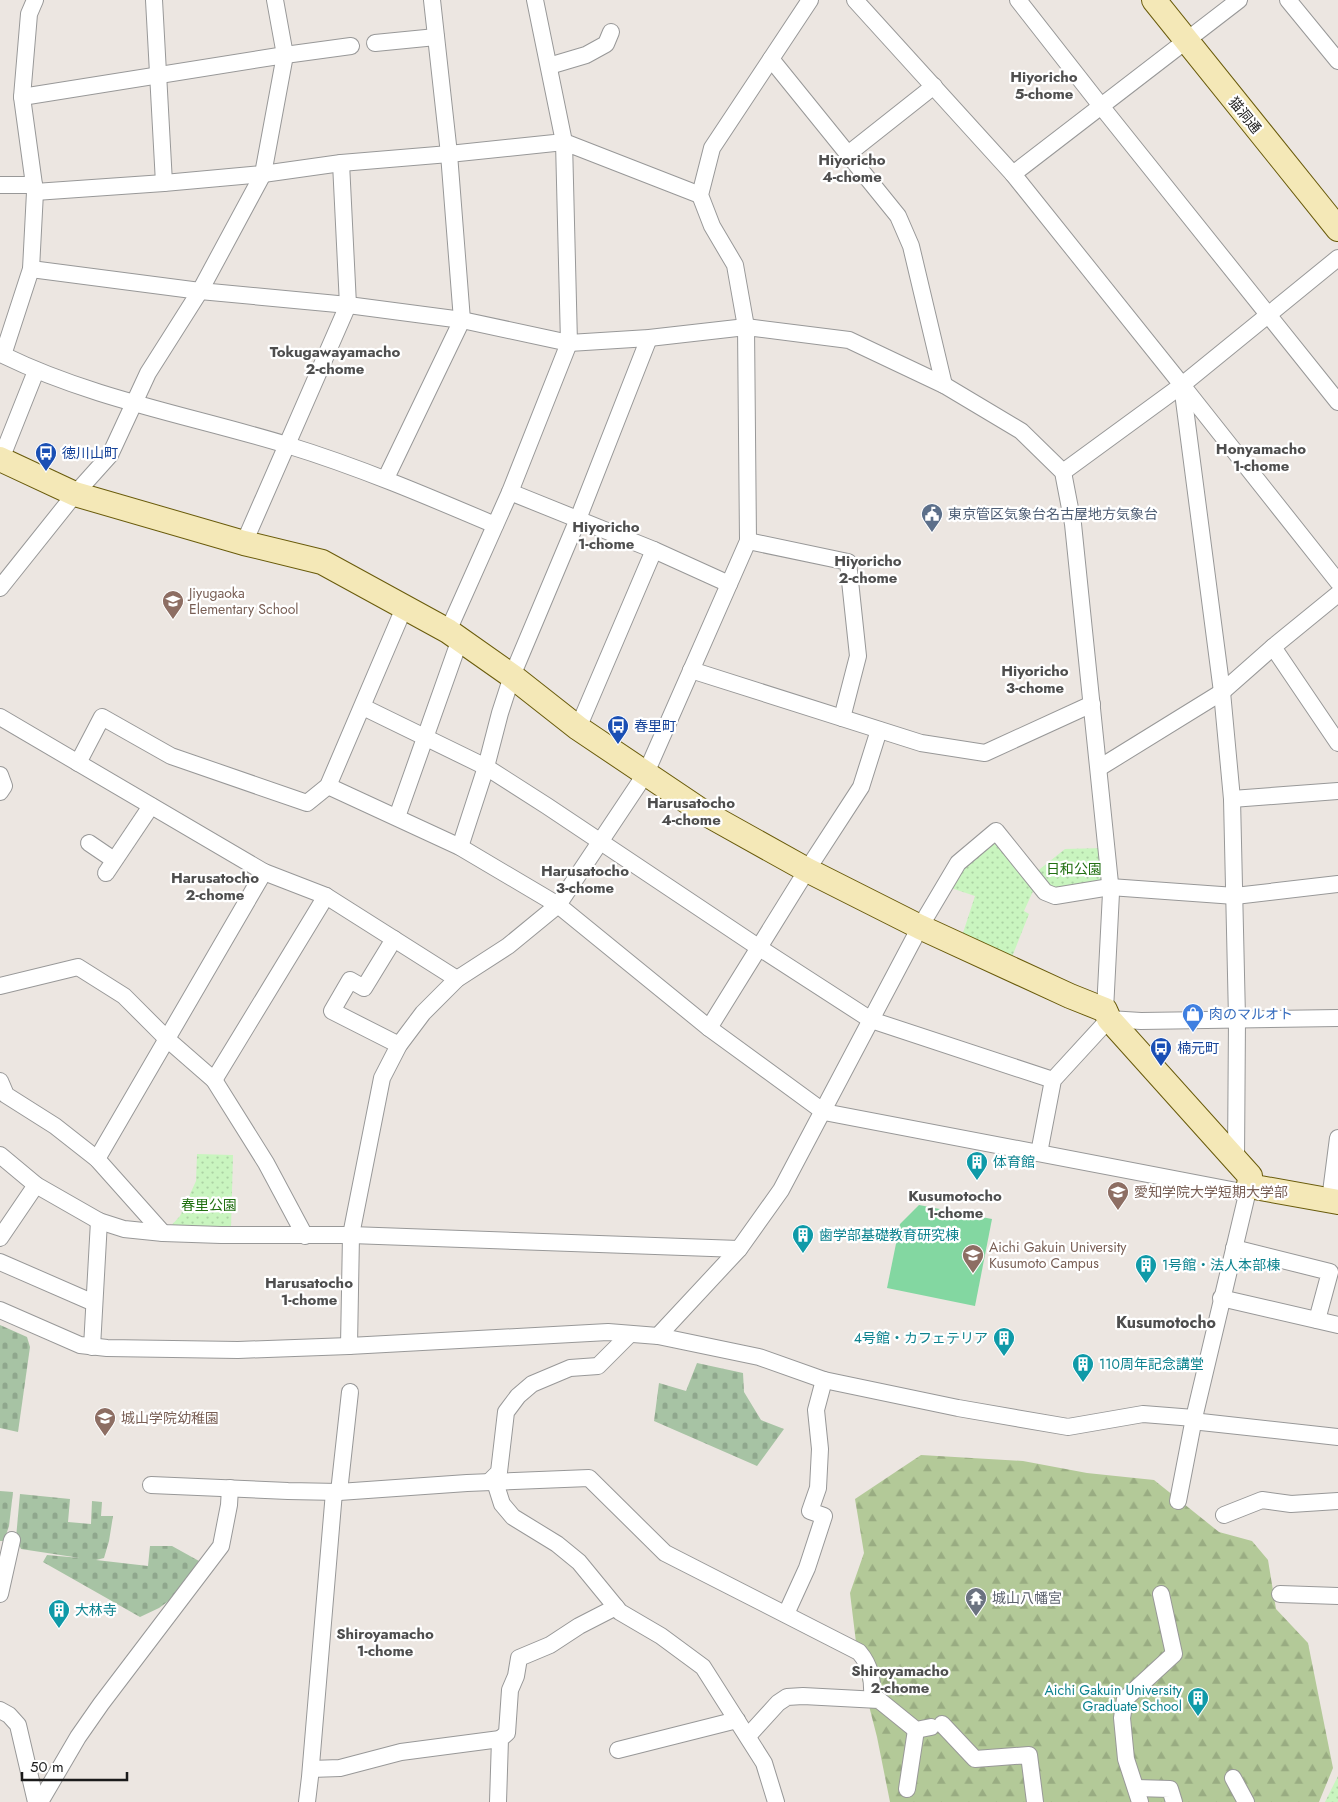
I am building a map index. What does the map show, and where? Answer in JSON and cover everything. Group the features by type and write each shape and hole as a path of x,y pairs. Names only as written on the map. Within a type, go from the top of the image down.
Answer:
{"street":[{"path":"34,0 30,14 22,97 34,189 30,269 3,355 36,372 134,404 287,445 386,478 495,525"},
{"path":"154,0 164,183"},
{"path":"0,588 74,494 110,456 148,373 200,291 263,174 286,55 276,0"},
{"path":"386,478 462,320 449,154 432,0"},
{"path":"397,817 426,738 454,635 495,525 569,343 564,142 535,0"},
{"path":"349,1346 351,1235 382,1078 398,1045 423,1013 457,980 508,946 558,905 646,773 748,541 746,327 735,265 712,226 700,195 712,148 810,0"},
{"path":"855,0 1013,174 1338,582"},
{"path":"1018,0 1338,402"},
{"name":"猫洞通","path":"1154,0 1338,229"},
{"path":"1013,174 1239,0"},
{"path":"1288,0 1338,61"},
{"path":"548,66 586,55 606,44 611,32"},
{"path":"375,44 436,37"},
{"path":"22,97 351,46"},
{"path":"771,59 898,216 911,246 944,385"},
{"path":"848,154 934,86"},
{"path":"0,185 34,189 164,183 263,174 341,163 564,142 700,195"},
{"path":"244,542 348,305 341,163"},
{"path":"1063,472 1182,385 1338,258"},
{"path":"30,269 200,291 348,305 462,320 569,343 649,338 746,327 849,340 944,385 1021,432 1063,472 1073,524 1110,887 1107,1014 1053,1080 1039,1153"},
{"path":"460,847 486,767 512,676 578,519 649,338"},
{"path":"36,372 1,459 74,494 322,562 454,635 512,676 578,728 703,812 807,870 920,927 1107,1014 1141,1021 1237,1018 1338,1018"},
{"path":"1182,385 1222,692 1232,799 1236,896 1236,1159"},
{"path":"510,492 654,550 729,584"},
{"path":"748,541 848,562 858,656 842,718"},
{"path":"578,728 654,550"},
{"path":"1099,768 1222,692 1338,594"},
{"path":"78,763 102,717 171,756 307,803 328,786 404,608"},
{"path":"1273,647 1338,743"},
{"path":"691,670 921,743 985,753 1092,704"},
{"path":"363,707 486,767 600,841 758,948 871,1020 1053,1080"},
{"path":"0,717 264,872 326,896 457,980"},
{"path":"709,1028 861,786 879,730"},
{"path":"0,775 4,786 0,792"},
{"path":"328,786 460,847 558,905 709,1028 824,1112 1039,1153 1248,1189 1334,1201 1338,1138"},
{"path":"1232,799 1338,791"},
{"path":"89,843 110,867 151,806"},
{"path":"658,1336 739,1249 781,1190 824,1112 920,927 958,863 996,831 1045,892 1055,896 1110,887 1236,896 1338,884"},
{"path":"96,1160 264,872"},
{"path":"214,1080 326,896"},
{"path":"394,939 364,988 350,980 332,1011 398,1045"},
{"path":"0,986 78,968 124,996 167,1039 214,1080 266,1163 305,1236"},
{"path":"1107,1014 1250,1176 1194,1418 1178,1501"},
{"path":"0,1081 6,1095 55,1126 96,1160 163,1233"},
{"path":"0,1156 36,1184 99,1222 124,1229 163,1233 351,1235 739,1249"},
{"path":"0,1238 36,1184"},
{"path":"92,1347 99,1222"},
{"path":"1234,1248 1330,1272 1317,1320"},
{"path":"0,1262 94,1303"},
{"path":"1221,1298 1338,1325"},
{"path":"0,1310 47,1332 80,1345 92,1347 238,1350 608,1332 658,1336 759,1357 824,1380 958,1408 1068,1427 1143,1414 1194,1418 1201,1422 1338,1437"},
{"path":"492,1482 499,1472 506,1412 518,1396 532,1384 570,1368 598,1366 629,1334"},
{"path":"786,1614 807,1568 824,1516 810,1511 818,1488 820,1448 816,1410 824,1380"},
{"path":"307,1802 336,1492 350,1392"},
{"path":"151,1484 336,1492 589,1478 665,1553 859,1652 869,1667 872,1677 872,1699"},
{"path":"492,1482 502,1504 513,1517 557,1544 580,1562 620,1612 661,1636 703,1667 764,1762 776,1802"},
{"path":"43,1800 78,1737 101,1704 221,1546 229,1505 230,1488"},
{"path":"1224,1515 1262,1500 1291,1504 1338,1501"},
{"path":"0,1594 12,1540"},
{"path":"1161,1594 1174,1654 1126,1699 1122,1718 1126,1760 1138,1795 1170,1789 1174,1802"},
{"path":"1280,1594 1338,1596"},
{"path":"311,1769 340,1768 401,1752 500,1739 507,1733 510,1690 516,1676 519,1658 550,1645 579,1626 616,1607"},
{"path":"748,1736 778,1703 787,1697 879,1700 930,1727 975,1759 1029,1755 1035,1802"},
{"path":"0,1710 9,1715 18,1725 43,1800"},
{"path":"618,1750 737,1720"},
{"path":"908,1789 930,1727"},
{"path":"498,1802 500,1739"},
{"path":"1233,1778 1246,1802"}],"green space":[{"path":"995,837 1034,889 1024,911 1029,914 1010,962 961,939 975,896 948,887 962,863"},
{"name":"日和公園","path":"1103,848 1102,885 1055,893 1035,873 1065,849"},
{"name":"春里公園","path":"197,1154 233,1155 231,1228 168,1229 180,1216 196,1181"},
{"path":"919,1205 992,1219 975,1306 887,1288 900,1224"},
{"path":"0,1325 27,1337 30,1347 18,1432 0,1428"},
{"path":"697,1363 743,1373 744,1392 761,1420 784,1429 757,1466 654,1421 659,1383 686,1391"},
{"path":"921,1455 1023,1461 1087,1473 1154,1480 1219,1532 1252,1541 1268,1560 1276,1609 1308,1643 1333,1768 1319,1802 890,1802 877,1737 859,1667 850,1593 864,1553 855,1499"},
{"path":"0,1491 13,1492 9,1526 4,1541 0,1541"},
{"path":"20,1494 70,1499 68,1522 91,1524 92,1501 102,1502 101,1516 113,1516 104,1558 96,1560 148,1566 150,1546 172,1546 199,1561 174,1597 159,1608 140,1617 43,1562 47,1555 80,1558 21,1549 16,1538"},
{"path":"1338,1776 1338,1802 1325,1802"}],"place":[{"name":"徳川山町","path":"46,472"},
{"name":"東京管区気象台名古屋地方気象台","path":"932,533"},
{"name":"Jiyugaoka Elementary School","path":"173,620"},
{"name":"春里町","path":"618,745"},
{"name":"肉のマルオト","path":"1193,1033"},
{"name":"楠元町","path":"1161,1067"},
{"name":"体育館","path":"977,1181"},
{"name":"愛知学院大学短期大学部","path":"1118,1211"},
{"name":"歯学部基礎教育研究棟","path":"803,1254"},
{"name":"Aichi Gakuin University Kusumoto Campus","path":"973,1274"},
{"name":"1号館・法人本部棟","path":"1146,1284"},
{"name":"4号館・カフェテリア","path":"1004,1357"},
{"name":"110周年記念講堂","path":"1083,1383"},
{"name":"城山学院幼稚園","path":"105,1437"},
{"name":"城山八幡宮","path":"976,1617"},
{"name":"大林寺","path":"59,1629"},
{"name":"Aichi Gakuin University Graduate School","path":"1198,1717"}],"district":[{"name":"Hiyoricho 5-chome","path":"1044,86"},
{"name":"Hiyoricho 4-chome","path":"852,168"},
{"name":"Tokugawayamacho 2-chome","path":"335,360"},
{"name":"Honyamacho 1-chome","path":"1261,458"},
{"name":"Hiyoricho 1-chome","path":"606,536"},
{"name":"Hiyoricho 2-chome","path":"868,570"},
{"name":"Hiyoricho 3-chome","path":"1035,680"},
{"name":"Harusatocho 4-chome","path":"691,812"},
{"name":"Harusatocho 3-chome","path":"585,880"},
{"name":"Harusatocho 2-chome","path":"215,886"},
{"name":"Kusumotocho 1-chome","path":"955,1204"},
{"name":"Harusatocho 1-chome","path":"309,1292"},
{"name":"Kusumotocho","path":"1166,1322"},
{"name":"Shiroyamacho 1-chome","path":"385,1642"},
{"name":"Shiroyamacho 2-chome","path":"900,1680"}]}
